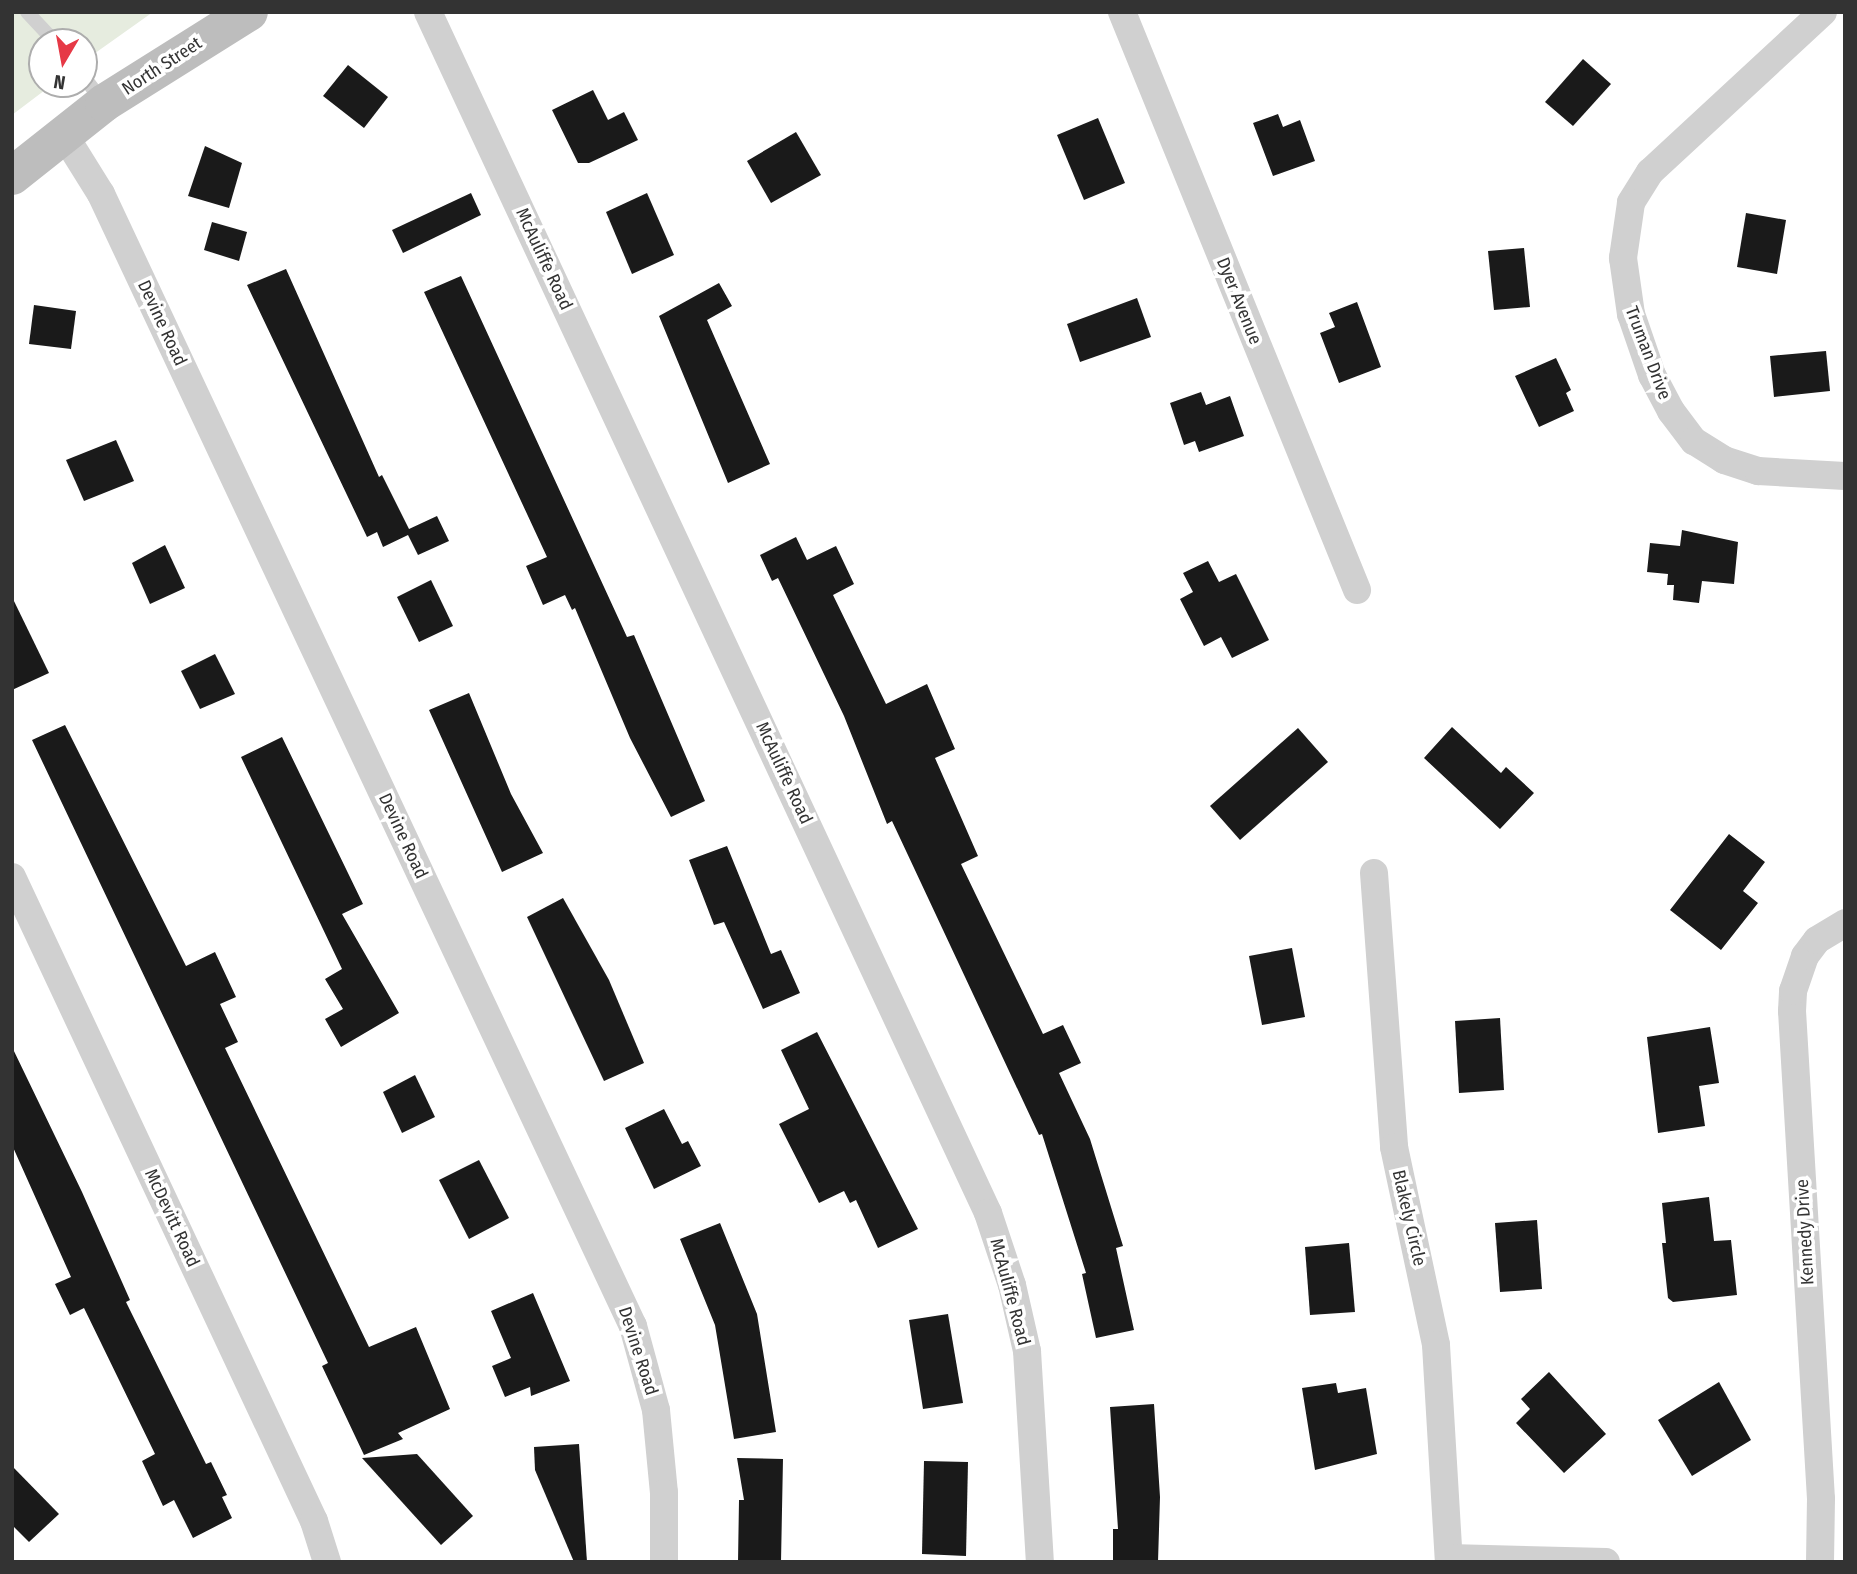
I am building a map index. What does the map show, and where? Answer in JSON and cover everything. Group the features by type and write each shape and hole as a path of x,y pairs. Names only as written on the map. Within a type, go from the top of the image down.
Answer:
{"main road":[{"name":"North Street","path":"98,88 249,12"},
{"name":"North Street","path":"12,176 63,133 88,98"}],"street":[{"name":"McAuliffe Road","path":"428,12 988,1213 1012,1285 1027,1351 1040,1562"},
{"name":"Dyer Avenue","path":"1122,12 1357,590"},
{"name":"Truman Drive","path":"1824,12 1650,172 1631,203 1623,258 1631,314 1652,375 1671,411 1694,441 1724,460 1758,471 1845,477"},
{"name":"Devine Road","path":"63,133 107,207 633,1326 659,1429 664,1562"},
{"name":"Blakely Circle","path":"1374,873 1394,1147 1436,1345 1449,1560"},
{"name":"McDevitt Road","path":"12,877 314,1521 327,1562"},
{"name":"Kennedy Drive","path":"1820,1562 1821,1499 1792,1001 1805,956 1817,940 1845,923"},
{"path":"1449,1560 1606,1562"}],"lane":[{"path":"27,12 42,28"}],"shaded area":[{"path":"12,12 153,12 98,51 98,28 28,28 28,98 34,98 12,115"}],"building":[{"path":"1583,59 1611,84 1573,126 1545,102"},
{"path":"348,65 388,97 364,128 323,96"},
{"path":"593,90 608,120 624,112 638,140 589,163 578,163 552,110"},
{"path":"1278,114 1283,127 1300,120 1315,161 1273,176 1253,123"},
{"path":"1098,118 1125,183 1084,200 1057,135"},
{"path":"796,132 821,175 771,203 747,161"},
{"path":"205,146 242,163 229,208 188,196"},
{"path":"471,193 481,215 403,253 392,230"},
{"path":"647,193 674,255 632,274 606,212"},
{"path":"1746,213 1786,220 1777,274 1737,267"},
{"path":"212,222 247,232 239,261 204,250"},
{"path":"1524,248 1530,307 1494,310 1488,251"},
{"path":"286,269 379,477 382,475 409,529 437,516 449,541 418,555 408,535 383,547 377,532 367,537 247,285"},
{"path":"461,276 627,637 634,635 705,801 671,817 630,738 575,608 572,610 565,595 543,605 526,566 547,557 424,292"},
{"path":"719,283 732,306 707,320 770,464 728,483 659,316"},
{"path":"1137,298 1151,337 1080,362 1067,324"},
{"path":"1357,302 1381,367 1339,383 1320,333 1335,327 1329,313"},
{"path":"34,305 76,311 71,349 29,344"},
{"path":"1826,351 1830,391 1774,397 1770,356"},
{"path":"1556,358 1571,390 1566,393 1574,411 1539,427 1515,376"},
{"path":"1201,392 1206,405 1230,396 1244,436 1199,452 1195,441 1184,445 1170,403"},
{"path":"116,440 134,481 84,501 66,460"},
{"path":"1682,530 1738,542 1734,584 1702,581 1699,603 1673,600 1674,585 1667,585 1668,574 1647,572 1650,543 1680,546"},
{"path":"796,537 807,560 836,546 854,584 833,595 886,704 927,684 955,749 935,758 978,856 961,864 1043,1034 1063,1025 1081,1063 1059,1073 1090,1139 1123,1246 1116,1248 1134,1330 1096,1338 1082,1274 1086,1273 1042,1134 1039,1135 892,821 887,824 844,716 778,578 772,581 760,555"},
{"path":"165,545 185,588 150,604 132,563"},
{"path":"1208,561 1219,582 1236,574 1269,640 1232,658 1221,637 1204,646 1180,599 1193,592 1183,573"},
{"path":"431,580 453,626 419,642 397,597"},
{"path":"12,597 49,673 12,690"},
{"path":"215,654 235,694 200,709 181,671"},
{"path":"469,693 511,794 543,853 502,872 429,710"},
{"path":"65,725 186,966 215,952 236,997 220,1004 238,1042 225,1048 369,1347 416,1327 450,1409 398,1433 403,1439 364,1455 322,1366 328,1363 32,740"},
{"path":"1452,727 1501,773 1506,767 1534,793 1500,829 1424,758"},
{"path":"1298,728 1328,762 1240,840 1210,806"},
{"path":"282,737 363,904 342,914 399,1013 341,1047 325,1019 343,1009 325,979 342,969 241,757"},
{"path":"1729,834 1765,862 1743,891 1758,903 1721,950 1670,910"},
{"path":"727,846 771,954 781,950 800,993 763,1009 724,922 714,925 689,860"},
{"path":"563,898 609,980 644,1063 604,1081 527,917"},
{"path":"1292,948 1305,1017 1262,1025 1249,956"},
{"path":"1500,1018 1504,1090 1459,1093 1455,1021"},
{"path":"1710,1027 1719,1083 1699,1086 1705,1126 1658,1133 1647,1037"},
{"path":"817,1032 918,1229 878,1248 856,1200 850,1203 844,1191 819,1203 779,1124 809,1109 781,1050"},
{"path":"12,1047 82,1192 130,1300 126,1302 206,1464 211,1462 227,1495 222,1497 232,1518 193,1538 174,1500 163,1506 142,1461 155,1454 84,1308 70,1315 55,1284 71,1277 12,1145"},
{"path":"415,1075 435,1117 402,1133 383,1092"},
{"path":"664,1109 682,1144 688,1141 701,1166 654,1189 625,1128"},
{"path":"479,1160 509,1218 469,1239 439,1180"},
{"path":"1709,1197 1714,1241 1731,1240 1737,1295 1673,1302 1668,1298 1662,1243 1666,1243 1662,1203"},
{"path":"1537,1220 1542,1289 1500,1292 1495,1223"},
{"path":"720,1223 757,1314 776,1432 734,1439 715,1325 680,1239"},
{"path":"1349,1243 1355,1312 1310,1315 1305,1247"},
{"path":"533,1293 570,1381 531,1396 530,1387 505,1397 492,1366 511,1358 491,1311"},
{"path":"948,1314 963,1403 923,1409 909,1320"},
{"path":"1549,1372 1606,1434 1564,1473 1516,1423 1530,1409 1521,1399"},
{"path":"1719,1382 1751,1440 1692,1476 1658,1420"},
{"path":"1336,1383 1338,1393 1366,1388 1377,1454 1315,1470 1302,1388"},
{"path":"1154,1404 1160,1497 1158,1562 1113,1562 1113,1529 1118,1529 1110,1407"},
{"path":"579,1444 587,1562 574,1562 535,1470 534,1447"},
{"path":"417,1454 473,1516 441,1545 362,1458"},
{"path":"737,1458 783,1459 781,1562 738,1562 739,1500 744,1500"},
{"path":"924,1461 968,1462 966,1556 922,1554"},
{"path":"12,1466 59,1514 29,1542 12,1525"}]}
